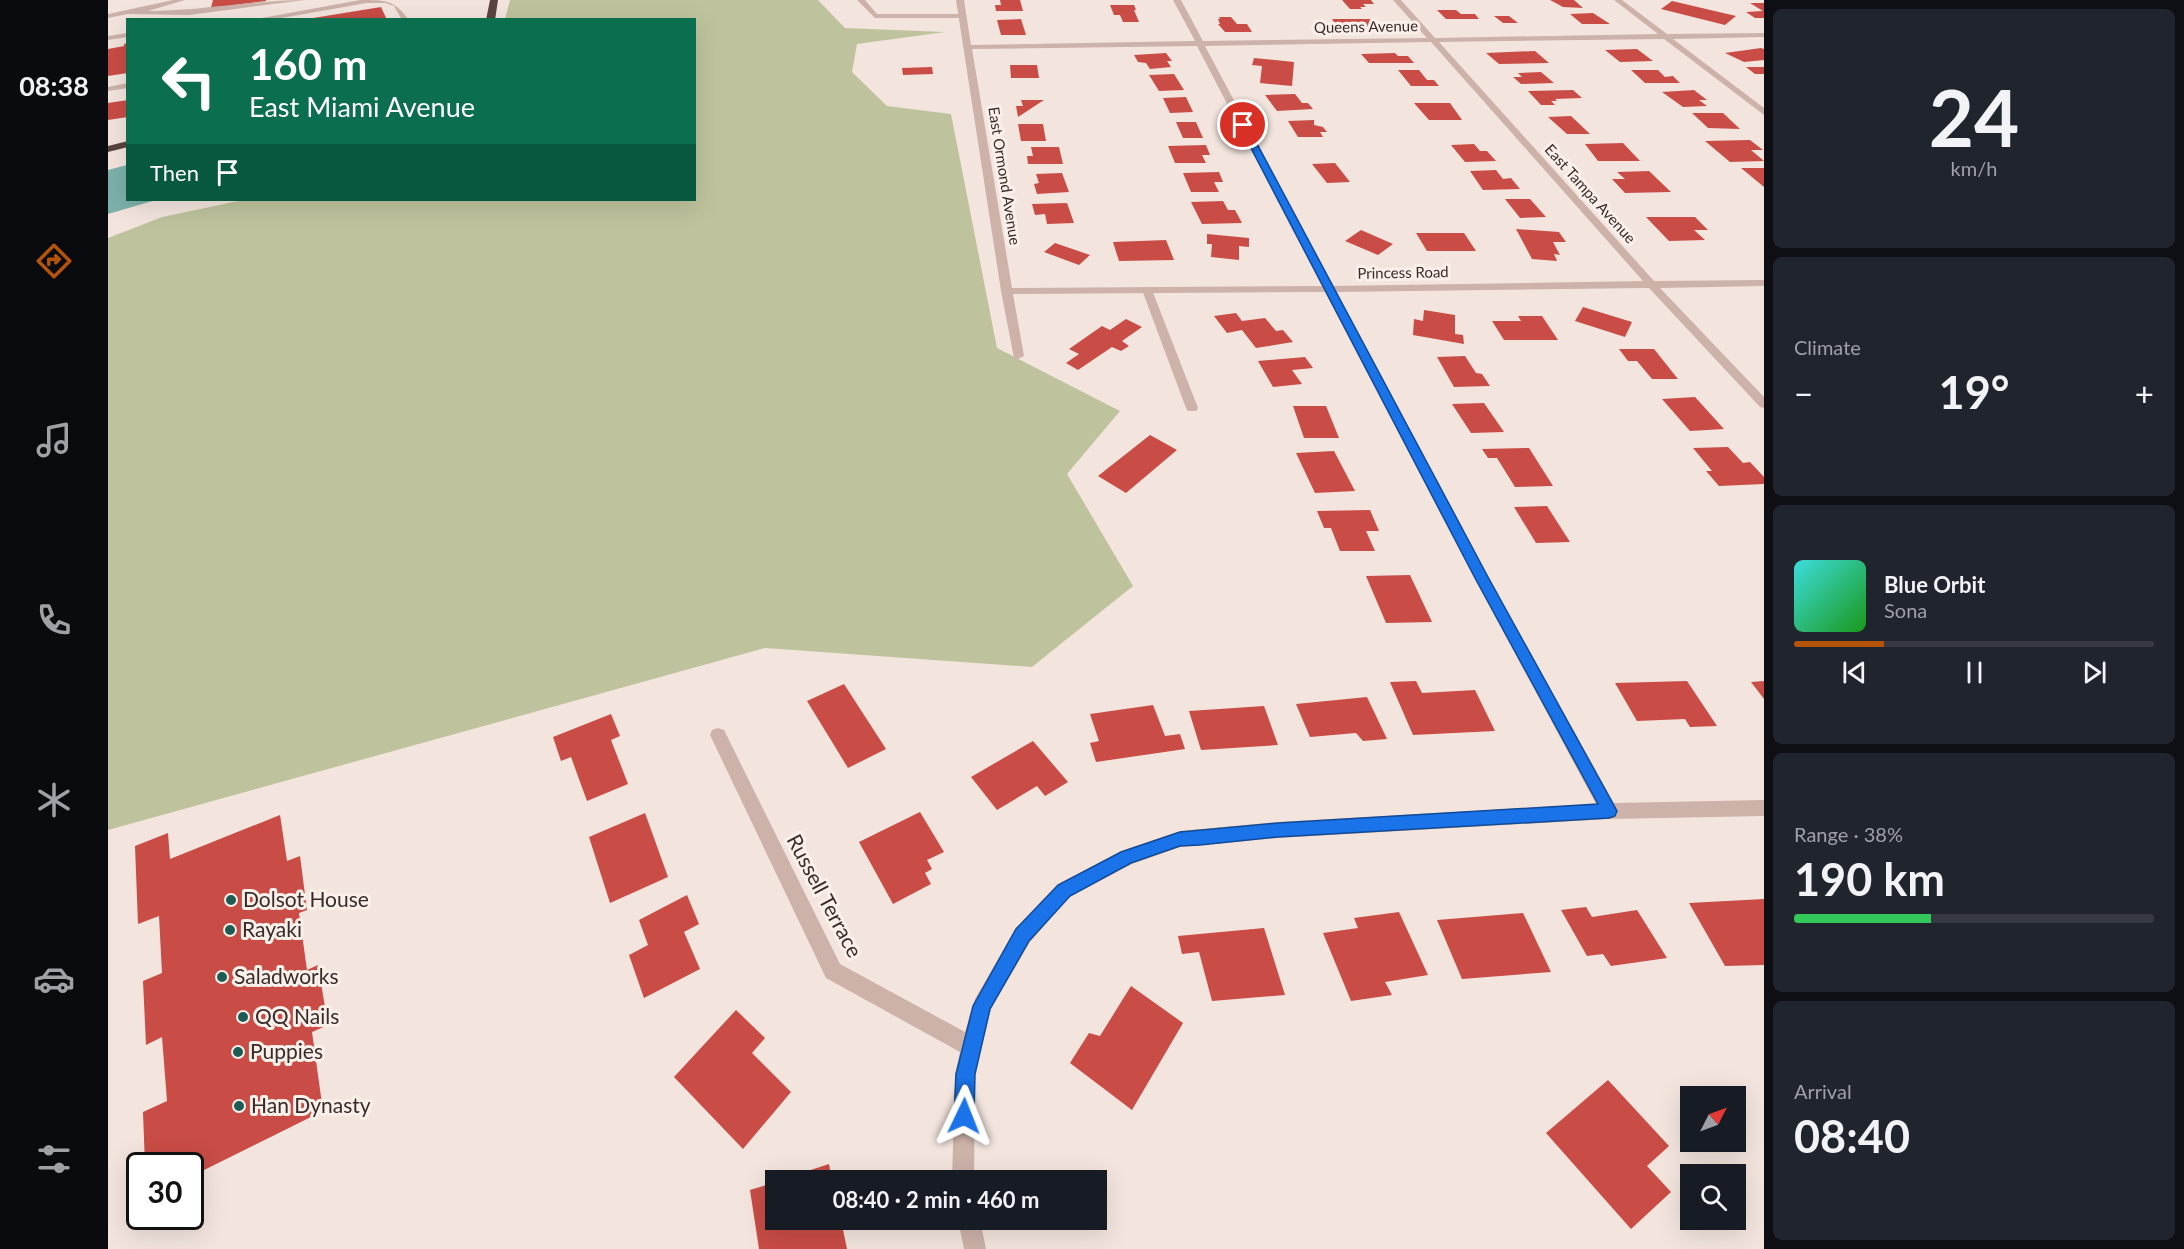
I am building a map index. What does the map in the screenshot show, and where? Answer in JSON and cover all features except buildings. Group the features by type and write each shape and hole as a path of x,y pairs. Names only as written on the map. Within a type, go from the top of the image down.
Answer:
{"highway":[{"path":"490,18 494,0"},
{"path":"108,149 126,144"}],"street":[{"path":"108,16 131,13 181,0"},
{"path":"131,13 189,13 302,0"},
{"path":"266,18 377,0 397,5 405,18"},
{"path":"861,0 875,16 963,16"},
{"name":"East Ormond Avenue","path":"960,0 1018,356"},
{"path":"1177,0 1481,578 1609,811"},
{"name":"East Tampa Avenue","path":"1397,0 1652,285 1764,404"},
{"path":"1618,0 1764,112"},
{"path":"108,38 126,35"},
{"name":"Queens Avenue","path":"968,47 1764,36"},
{"path":"108,88 126,85"},
{"name":"Princess Road","path":"1006,291 1330,290 1764,283"},
{"path":"1147,290 1192,408"},
{"name":"Russell Terrace","path":"718,735 834,971 972,1047"},
{"path":"963,1170 965,1074 982,1006 1023,935 1064,890 1127,857 1180,839 1245,833 1609,811 1764,808"},
{"path":"971,1230 975,1249"}],"green space":[{"path":"510,0 818,0 845,28 945,32 857,44 852,72 887,106 951,114 997,348 1120,411 1067,474 1133,586 1032,667 765,648 108,830 108,238 162,217 238,201 696,201 696,18 505,18"}],"water":[{"path":"126,165 126,201 153,201 108,214 108,170"}],"place":[{"name":"Dolsot House","path":"231,900"},
{"name":"Rayaki","path":"230,930"},
{"name":"Saladworks","path":"222,977"},
{"name":"QQ Nails","path":"243,1017"},
{"name":"Puppies","path":"238,1052"},
{"name":"Han Dynasty","path":"239,1106"}],"route":[{"path":"964,1116 965,1074 982,1006 1023,935 1064,890 1127,857 1180,839 1200,837 1278,830 1609,811 1481,578 1243,125"}]}
